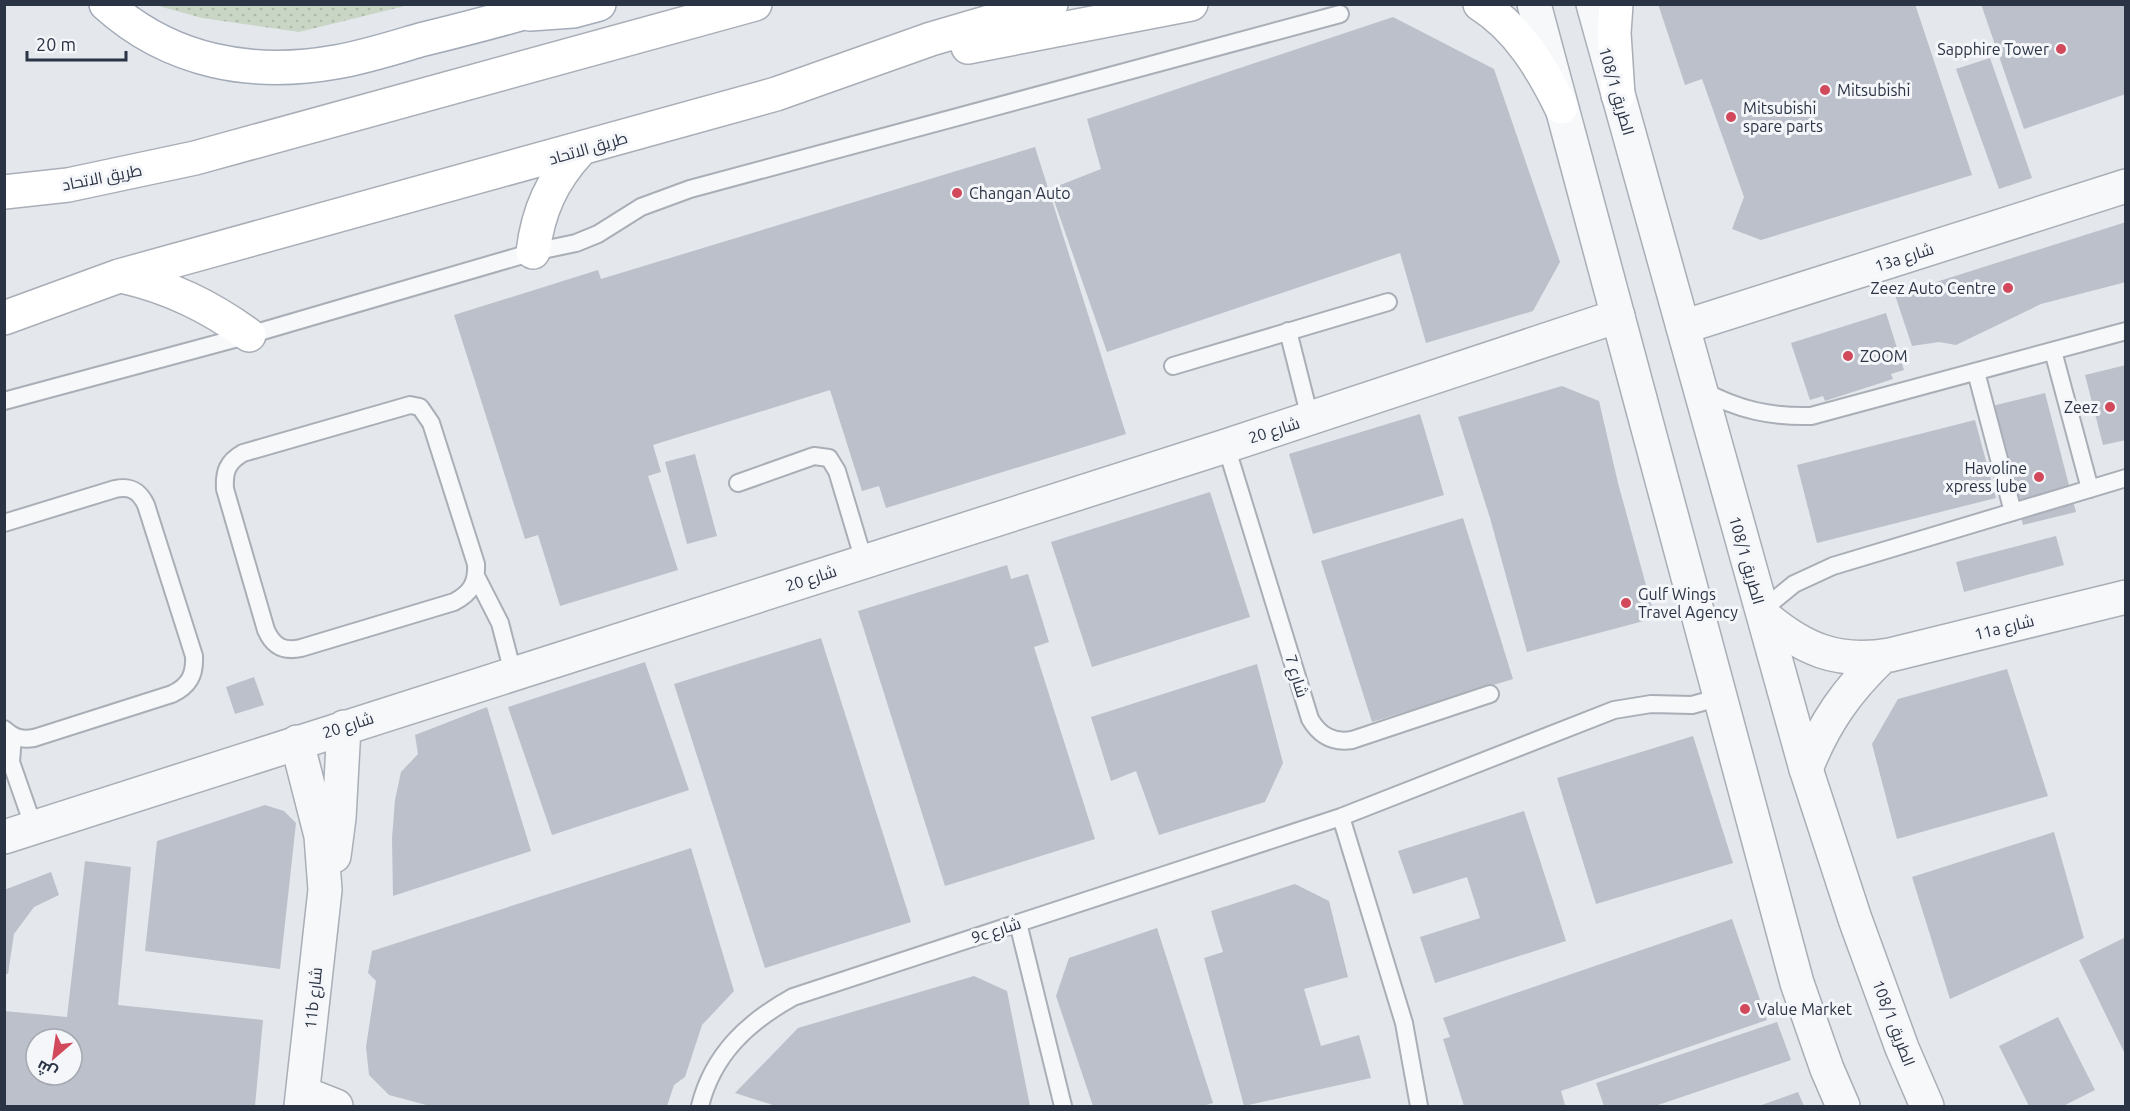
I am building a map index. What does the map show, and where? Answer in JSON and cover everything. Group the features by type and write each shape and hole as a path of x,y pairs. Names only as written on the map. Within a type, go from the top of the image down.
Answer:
{"main road":[{"path":"106,4 130,26 178,51 230,64 282,67 336,62 520,15 553,4"},
{"path":"520,15 573,10 599,4"},
{"name":"طريق الاتحاد","path":"4,192 68,185 195,158 755,4"},
{"name":"طريق الاتحاد","path":"4,318 119,276 776,94 931,39 1051,4"},
{"path":"840,72 1191,4"},
{"path":"1480,4 1517,36 1542,70 1561,107"},
{"path":"1616,4 1614,33 1618,96"},
{"path":"533,252 542,207 564,167 580,150"},
{"path":"119,276 154,284 188,297 220,314 249,335"}],"street":[{"path":"1534,4 1797,983 1843,1107"},
{"name":"108/1 الطريق","path":"1593,4 1806,769 1855,919 1902,1048 1927,1107"},
{"name":"13a شارع","path":"1683,327 2126,186"},
{"name":"شارع 20","path":"19,833 1226,446 1618,316"},
{"name":"11a شارع","path":"1762,613 1789,637 1818,651 1850,658 1883,656 2126,597"},
{"path":"1806,769 1819,737 1836,707 1858,680 1883,656"},
{"name":"11b شارع","path":"302,1100 325,890 339,818 344,727"},
{"name":"11b شارع","path":"297,742 321,836 325,890"},
{"path":"302,1100 336,1107"}],"lane":[{"path":"4,400 249,335 533,252 576,243 598,234 641,207 690,189 1340,14"},
{"path":"1173,366 1388,302"},
{"path":"1288,331 1310,418"},
{"path":"1700,389 1726,403 1753,412 1782,417 1811,416 2126,331"},
{"path":"2053,351 2090,489"},
{"path":"1976,372 2013,512"},
{"path":"476,576 472,588 454,602 301,648 290,650 279,647 271,640 266,630 225,489 226,468 233,458 243,453 401,407 420,407 431,423 476,564 476,576 500,623 513,673"},
{"name":"شارع 7","path":"1226,446 1310,719 1323,735 1342,741 1352,740 1490,694"},
{"path":"738,483 814,456 829,458 837,471 864,561"},
{"path":"1762,613 1794,584 1833,566 2126,478"},
{"path":"4,523 115,489 124,487 134,489 142,496 146,505 194,656 194,668 190,680 182,689 172,694 34,738 23,740 9,733"},
{"name":"9c شارع","path":"700,1107 704,1091 718,1061 738,1034 764,1013 794,997 1341,817 1614,710 1651,704 1692,705 1721,697"},
{"path":"9,733 19,833"},
{"path":"1341,817 1404,1023 1419,1107"},
{"path":"1018,923 1063,1107"}],"green space":[{"path":"155,5 409,5 299,32 202,18"}],"building":[{"path":"1658,4 1915,4 1972,175 1761,240 1732,229 1744,197 1702,79 1685,85"},
{"name":"Sapphire Tower","path":"1981,4 2126,4 2126,94 2024,129"},
{"path":"1393,17 1494,69 1560,262 1533,311 1426,343 1400,253 1107,352 1050,189 1101,169 1087,119"},
{"path":"1990,58 2032,178 1999,189 1956,69"},
{"path":"1035,147 1126,434 886,508 879,486 862,491 830,390 653,445 661,472 648,476 678,570 560,606 538,535 525,539 454,315 598,270 601,279"},
{"name":"Zeez Auto Centre","path":"2126,222 2126,282 2041,304 1956,345 1939,342 1912,346 1895,295"},
{"name":"ZOOM","path":"1886,313 1904,370 1891,374 1893,379 1825,401 1823,396 1810,400 1791,343"},
{"name":"Zeez","path":"2126,365 2126,440 2103,445 2085,375"},
{"path":"1562,386 1599,401 1618,483 1655,618 1527,652 1490,518 1458,417"},
{"name":"Havoline xpress lube","path":"2045,393 2076,512 2023,525 1992,406"},
{"path":"1420,414 1444,495 1313,534 1289,454"},
{"path":"1975,420 1996,498 1817,543 1797,465"},
{"path":"695,454 717,536 687,544 665,462"},
{"path":"1210,492 1250,617 1092,667 1051,542"},
{"path":"1463,518 1513,679 1372,722 1321,561"},
{"path":"2056,536 2064,565 1964,592 1956,562"},
{"path":"1007,565 1011,579 1028,574 1049,642 1034,647 1095,839 945,886 858,611"},
{"path":"821,638 911,922 765,968 674,684"},
{"path":"645,662 689,790 552,835 508,707"},
{"path":"1257,664 1283,763 1265,802 1159,835 1136,771 1111,781 1091,717"},
{"path":"2007,669 2048,796 1897,839 1872,744 1898,699"},
{"path":"254,677 264,705 235,714 226,687"},
{"path":"487,707 531,851 393,896 392,838 395,800 401,772 418,754 415,735"},
{"path":"1693,736 1733,863 1596,904 1557,778"},
{"path":"265,805 284,811 296,823 280,969 145,951 157,841"},
{"path":"1524,811 1566,941 1435,983 1420,937 1480,918 1467,877 1413,894 1398,851"},
{"path":"2054,832 2084,938 1950,999 1912,877"},
{"path":"691,848 734,991 702,1025 685,1077 674,1085 667,1106 430,1106 389,1095 369,1075 366,1047 376,981 368,973 372,951"},
{"path":"85,861 131,867 118,1005 263,1020 255,1106 4,1106 4,1011 67,1017"},
{"path":"51,872 59,895 34,907 14,934 8,974 4,974 4,890"},
{"path":"1295,884 1329,901 1348,977 1304,989 1321,1046 1359,1035 1371,1078 1244,1106 1204,958 1223,952 1211,911"},
{"path":"1732,919 1767,1020 1561,1091 1565,1105 1464,1106 1443,1039 1450,1037 1443,1018"},
{"path":"1157,928 1213,1103 1203,1106 1093,1106 1056,996 1069,958"},
{"path":"2126,937 2126,1056 2079,960"},
{"path":"974,976 1007,991 1030,1106 776,1106 735,1093 798,1028"},
{"path":"2058,1017 2095,1090 2063,1106 2029,1106 1999,1046"},
{"path":"1777,1022 1791,1060 1655,1106 1604,1106 1596,1083"},
{"path":"1798,1092 1804,1106 1759,1106"}],"place":[{"name":"Sapphire Tower","path":"2061,49"},
{"name":"Mitsubishi","path":"1825,90"},
{"name":"Mitsubishi spare parts","path":"1731,117"},
{"name":"Changan Auto","path":"957,193"},
{"name":"Zeez Auto Centre","path":"2008,288"},
{"name":"ZOOM","path":"1848,356"},
{"name":"Zeez","path":"2110,407"},
{"name":"Havoline xpress lube","path":"2039,477"},
{"name":"Gulf Wings Travel Agency","path":"1626,603"},
{"name":"Value Market","path":"1745,1009"}]}
